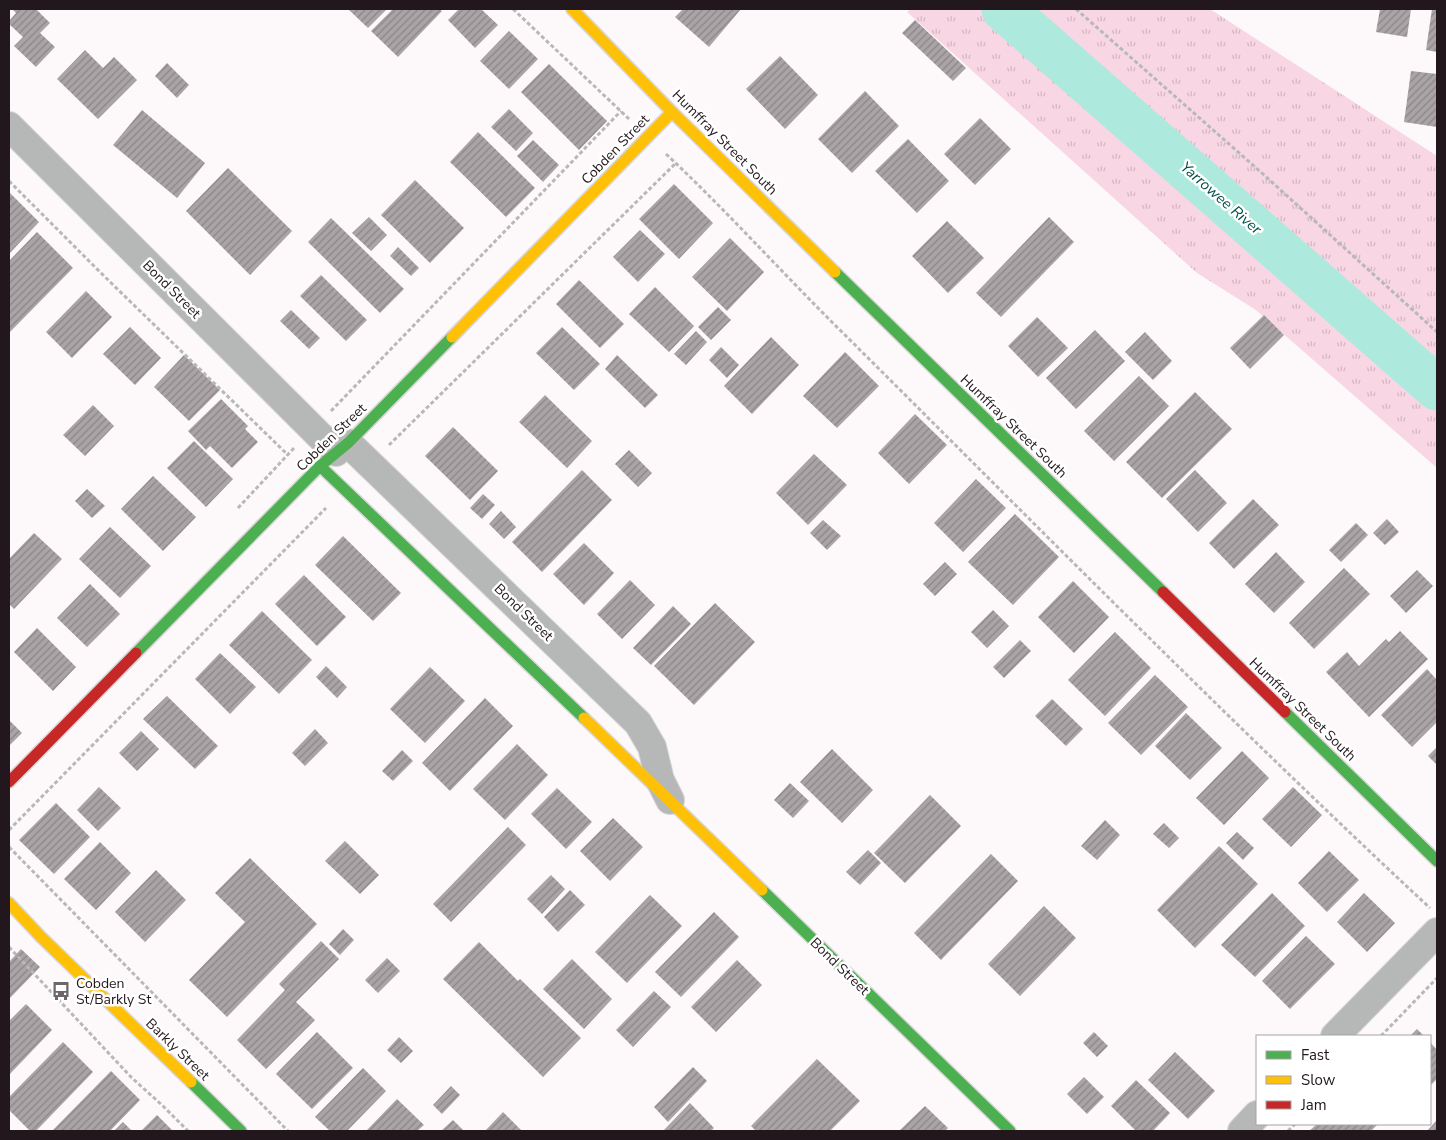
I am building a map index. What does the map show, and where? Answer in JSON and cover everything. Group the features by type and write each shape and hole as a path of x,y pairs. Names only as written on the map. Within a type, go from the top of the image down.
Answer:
{"street":[{"name":"Humffray Street South","path":"572,9 672,112 1437,861"},
{"name":"Cobden Street","path":"9,782 672,112"},
{"name":"Bond Street","path":"9,126 313,429 335,454 344,489 670,800 1010,1131"},
{"name":"Bond Street","path":"335,454 370,464 638,723 652,747 660,780 670,800"},
{"name":"Barkly Street","path":"9,903 41,937 241,1131"},
{"path":"1336,1035 1435,921"},
{"path":"1242,1131 1256,1116"}],"path":[{"path":"9,181 288,455 621,111 514,9"},
{"path":"1076,9 1256,167 1437,332"},
{"path":"370,464 676,163 797,288 1435,921"},
{"path":"9,830 344,489"},
{"path":"9,847 288,1131"},
{"path":"9,947 132,1078 188,1131"},
{"path":"1382,1035 1437,978"}],"green space":[{"path":"911,9 1210,9 1437,156 1437,468 1256,310 1197,273 907,12"}],"building":[{"path":"12,9 38,9 50,23 40,33 55,47 36,67 14,46 23,37 9,24 9,21 16,13"},
{"path":"348,9 387,9 368,28"},
{"path":"393,9 439,9 442,11 398,57 371,31"},
{"path":"459,9 481,9 498,25 475,48 448,20"},
{"path":"683,9 741,9 709,47 675,17"},
{"path":"1380,9 1411,9 1407,37 1376,32"},
{"path":"1432,9 1437,9 1437,52 1426,50"},
{"path":"915,20 966,68 953,81 902,33"},
{"path":"509,31 538,59 509,89 480,61"},
{"path":"85,50 103,68 114,57 137,80 98,119 57,79"},
{"path":"780,56 818,95 785,129 746,89"},
{"path":"167,63 189,85 177,98 155,76"},
{"path":"549,64 607,121 579,150 521,92"},
{"path":"1411,71 1437,74 1437,127 1404,122"},
{"path":"865,91 899,126 852,173 818,139"},
{"path":"509,109 533,133 516,151 491,127"},
{"path":"142,110 205,163 177,198 113,145"},
{"path":"980,118 1011,149 975,185 944,154"},
{"path":"478,132 535,188 506,217 450,162"},
{"path":"908,139 949,181 917,213 875,171"},
{"path":"533,140 559,165 543,182 517,156"},
{"path":"228,168 292,231 250,275 186,211"},
{"path":"415,180 464,228 430,263 381,215"},
{"path":"674,184 713,223 679,259 639,219"},
{"path":"9,192 39,222 9,254"},
{"path":"369,217 387,235 371,251 352,233"},
{"path":"1049,217 1074,242 1001,317 976,293"},
{"path":"331,218 404,289 380,313 308,242"},
{"path":"947,221 984,258 948,293 912,256"},
{"path":"640,230 665,254 638,282 613,257"},
{"path":"37,232 73,268 9,333 9,261"},
{"path":"730,238 764,272 727,311 692,277"},
{"path":"398,247 419,268 411,276 390,256"},
{"path":"321,275 367,320 346,341 300,296"},
{"path":"579,280 624,324 600,348 556,304"},
{"path":"655,287 694,326 669,352 629,314"},
{"path":"86,291 112,317 72,358 46,332"},
{"path":"718,307 731,320 711,340 698,327"},
{"path":"291,310 320,338 309,349 280,321"},
{"path":"1264,315 1284,335 1250,369 1230,348"},
{"path":"1037,317 1068,348 1038,377 1008,346"},
{"path":"130,327 161,358 135,385 103,354"},
{"path":"562,327 600,364 574,390 536,353"},
{"path":"1095,330 1125,361 1076,409 1046,378"},
{"path":"696,331 707,342 686,365 674,354"},
{"path":"1145,332 1172,361 1153,380 1125,352"},
{"path":"771,337 799,365 752,414 724,386"},
{"path":"721,347 739,365 727,378 709,360"},
{"path":"845,352 879,386 837,428 803,396"},
{"path":"184,355 220,390 189,421 154,387"},
{"path":"617,355 658,395 645,408 605,369"},
{"path":"1139,376 1169,406 1114,461 1084,431"},
{"path":"1195,392 1232,429 1162,498 1126,462"},
{"path":"545,395 592,441 567,468 519,422"},
{"path":"221,399 248,426 245,429 258,442 232,468 210,446 206,450 188,431"},
{"path":"93,405 114,426 85,456 63,435"},
{"path":"915,414 947,445 909,484 878,453"},
{"path":"453,427 498,471 470,500 425,456"},
{"path":"194,441 233,479 206,507 167,468"},
{"path":"629,450 652,473 638,487 615,464"},
{"path":"814,454 847,485 808,525 776,493"},
{"path":"582,470 612,500 542,572 512,542"},
{"path":"1195,470 1227,503 1198,532 1166,499"},
{"path":"153,476 196,517 163,551 121,509"},
{"path":"976,479 1006,508 963,552 934,523"},
{"path":"87,489 105,506 92,518 75,501"},
{"path":"483,494 495,505 482,519 470,508"},
{"path":"1253,499 1279,525 1234,569 1209,543"},
{"path":"501,511 516,527 504,539 489,524"},
{"path":"1015,514 1059,557 1013,605 968,562"},
{"path":"1387,519 1399,532 1385,545 1373,533"},
{"path":"823,520 841,536 827,550 810,533"},
{"path":"1356,523 1368,535 1341,562 1329,550"},
{"path":"110,527 151,566 120,598 79,559"},
{"path":"34,533 62,559 14,609 9,604 9,559"},
{"path":"343,536 401,593 373,621 315,565"},
{"path":"584,543 614,573 584,605 553,574"},
{"path":"1276,552 1305,582 1274,613 1245,584"},
{"path":"945,562 957,574 935,596 923,584"},
{"path":"1344,568 1370,594 1314,649 1289,623"},
{"path":"1417,570 1433,586 1406,613 1390,596"},
{"path":"304,575 346,617 317,646 275,604"},
{"path":"630,580 655,605 622,639 597,614"},
{"path":"1073,581 1109,617 1074,653 1038,617"},
{"path":"90,584 120,614 87,647 57,618"},
{"path":"715,603 755,642 694,705 654,666"},
{"path":"673,606 691,624 651,665 633,648"},
{"path":"993,610 1009,626 987,648 971,632"},
{"path":"262,611 312,660 279,694 229,645"},
{"path":"37,628 76,667 53,691 14,652"},
{"path":"1400,631 1428,659 1369,717 1326,672 1347,652 1359,666 1386,639 1389,642"},
{"path":"1115,632 1151,668 1105,716 1068,680"},
{"path":"1020,640 1031,651 1004,678 993,667"},
{"path":"220,653 256,687 230,714 195,679"},
{"path":"326,666 347,687 337,698 316,677"},
{"path":"430,667 465,701 425,743 390,709"},
{"path":"1427,669 1437,680 1437,722 1412,747 1381,715"},
{"path":"1155,675 1188,707 1141,755 1108,723"},
{"path":"167,696 218,746 195,769 143,719"},
{"path":"485,698 513,726 450,791 422,763"},
{"path":"1052,699 1083,729 1066,746 1035,716"},
{"path":"1186,713 1222,748 1190,780 1155,746"},
{"path":"9,720 22,733 9,746"},
{"path":"315,729 328,743 305,766 292,753"},
{"path":"141,731 159,749 137,771 119,753"},
{"path":"517,744 548,775 505,820 473,789"},
{"path":"1437,747 1437,765 1428,756"},
{"path":"832,749 873,790 842,823 800,782"},
{"path":"402,750 413,761 393,781 382,771"},
{"path":"1242,751 1269,778 1224,825 1196,798"},
{"path":"790,783 809,801 793,818 774,800"},
{"path":"99,787 121,808 98,831 77,810"},
{"path":"1293,787 1322,815 1291,847 1262,819"},
{"path":"557,788 592,822 566,849 531,814"},
{"path":"930,795 961,826 905,883 874,853"},
{"path":"56,803 90,837 54,874 19,840"},
{"path":"613,818 643,847 610,881 580,851"},
{"path":"1105,820 1120,835 1097,860 1081,846"},
{"path":"1164,823 1179,838 1169,848 1153,834"},
{"path":"508,827 526,845 451,922 433,904"},
{"path":"1237,832 1254,848 1243,860 1226,843"},
{"path":"345,841 379,875 360,894 325,861"},
{"path":"100,842 131,873 96,910 64,879"},
{"path":"1219,846 1258,884 1195,948 1157,910"},
{"path":"868,850 881,863 860,885 846,872"},
{"path":"1329,851 1359,880 1327,912 1298,883"},
{"path":"991,854 1018,881 941,960 914,933"},
{"path":"250,858 317,924 227,1017 189,980 245,922 215,893"},
{"path":"156,870 186,900 145,942 115,912"},
{"path":"551,875 565,889 542,914 527,899"},
{"path":"570,890 585,905 558,932 544,917"},
{"path":"1272,893 1305,926 1255,977 1221,945"},
{"path":"1364,893 1395,923 1367,952 1337,922"},
{"path":"650,895 682,926 627,983 595,952"},
{"path":"1044,906 1076,938 1020,996 988,964"},
{"path":"714,912 739,937 681,997 655,972"},
{"path":"343,929 354,940 340,955 329,944"},
{"path":"1306,936 1335,964 1290,1009 1262,981"},
{"path":"321,941 339,959 296,1002 315,1020 266,1069 237,1040 285,990 279,984"},
{"path":"479,942 518,981 520,979 581,1038 543,1077 443,979"},
{"path":"21,949 40,967 9,999 9,962"},
{"path":"387,958 400,971 378,993 365,980"},
{"path":"572,959 612,999 584,1029 543,989"},
{"path":"737,960 762,985 716,1032 691,1007"},
{"path":"654,991 671,1007 633,1047 616,1030"},
{"path":"26,1004 52,1030 9,1075 9,1021"},
{"path":"1417,1029 1423,1035 1411,1035"},
{"path":"317,1032 353,1068 312,1109 276,1074"},
{"path":"1094,1032 1108,1046 1097,1057 1083,1043"},
{"path":"399,1037 413,1051 401,1063 387,1050"},
{"path":"63,1042 93,1072 36,1131 30,1131 9,1110 9,1097"},
{"path":"1431,1043 1437,1050 1437,1079 1431,1085"},
{"path":"1175,1052 1215,1091 1188,1119 1148,1080"},
{"path":"817,1059 860,1101 830,1131 756,1131 751,1126"},
{"path":"693,1067 707,1081 668,1122 654,1107"},
{"path":"363,1068 386,1091 347,1131 330,1131 315,1117"},
{"path":"111,1071 140,1100 110,1131 52,1131"},
{"path":"1084,1077 1104,1097 1087,1114 1067,1094"},
{"path":"1136,1080 1170,1113 1153,1131 1136,1131 1111,1106"},
{"path":"451,1086 460,1095 442,1114 433,1105"},
{"path":"397,1099 424,1125 417,1131 366,1131"},
{"path":"690,1103 714,1128 711,1131 663,1131"},
{"path":"925,1106 948,1128 945,1131 899,1131"},
{"path":"503,1112 522,1131 485,1131"},
{"path":"157,1115 173,1131 141,1131"},
{"path":"453,1120 464,1131 441,1131"},
{"path":"1437,1120 1437,1131 1427,1131"},
{"path":"123,1122 132,1131 114,1131"},
{"path":"1316,1125 1377,1125 1371,1131 1309,1131"}],"waterway":[{"name":"Yarrowee River","path":"1004,9 1437,388"}],"traffic: fast":[{"path":"835,272 1163,592"},
{"path":"136,653 320,466 348,443 452,337"},
{"path":"320,466 584,718"},
{"path":"1285,712 1437,861"},
{"path":"762,890 1010,1131"},
{"path":"191,1082 241,1131"}],"traffic: slow":[{"path":"572,9 672,112 835,272"},
{"path":"452,337 672,112"},
{"path":"584,718 762,890"},
{"path":"9,903 41,937 191,1082"}],"traffic: jam":[{"path":"1163,592 1285,712"},
{"path":"9,782 136,653"}],"place":[{"name":"Cobden St/Barkly St","path":"61,991"}]}
